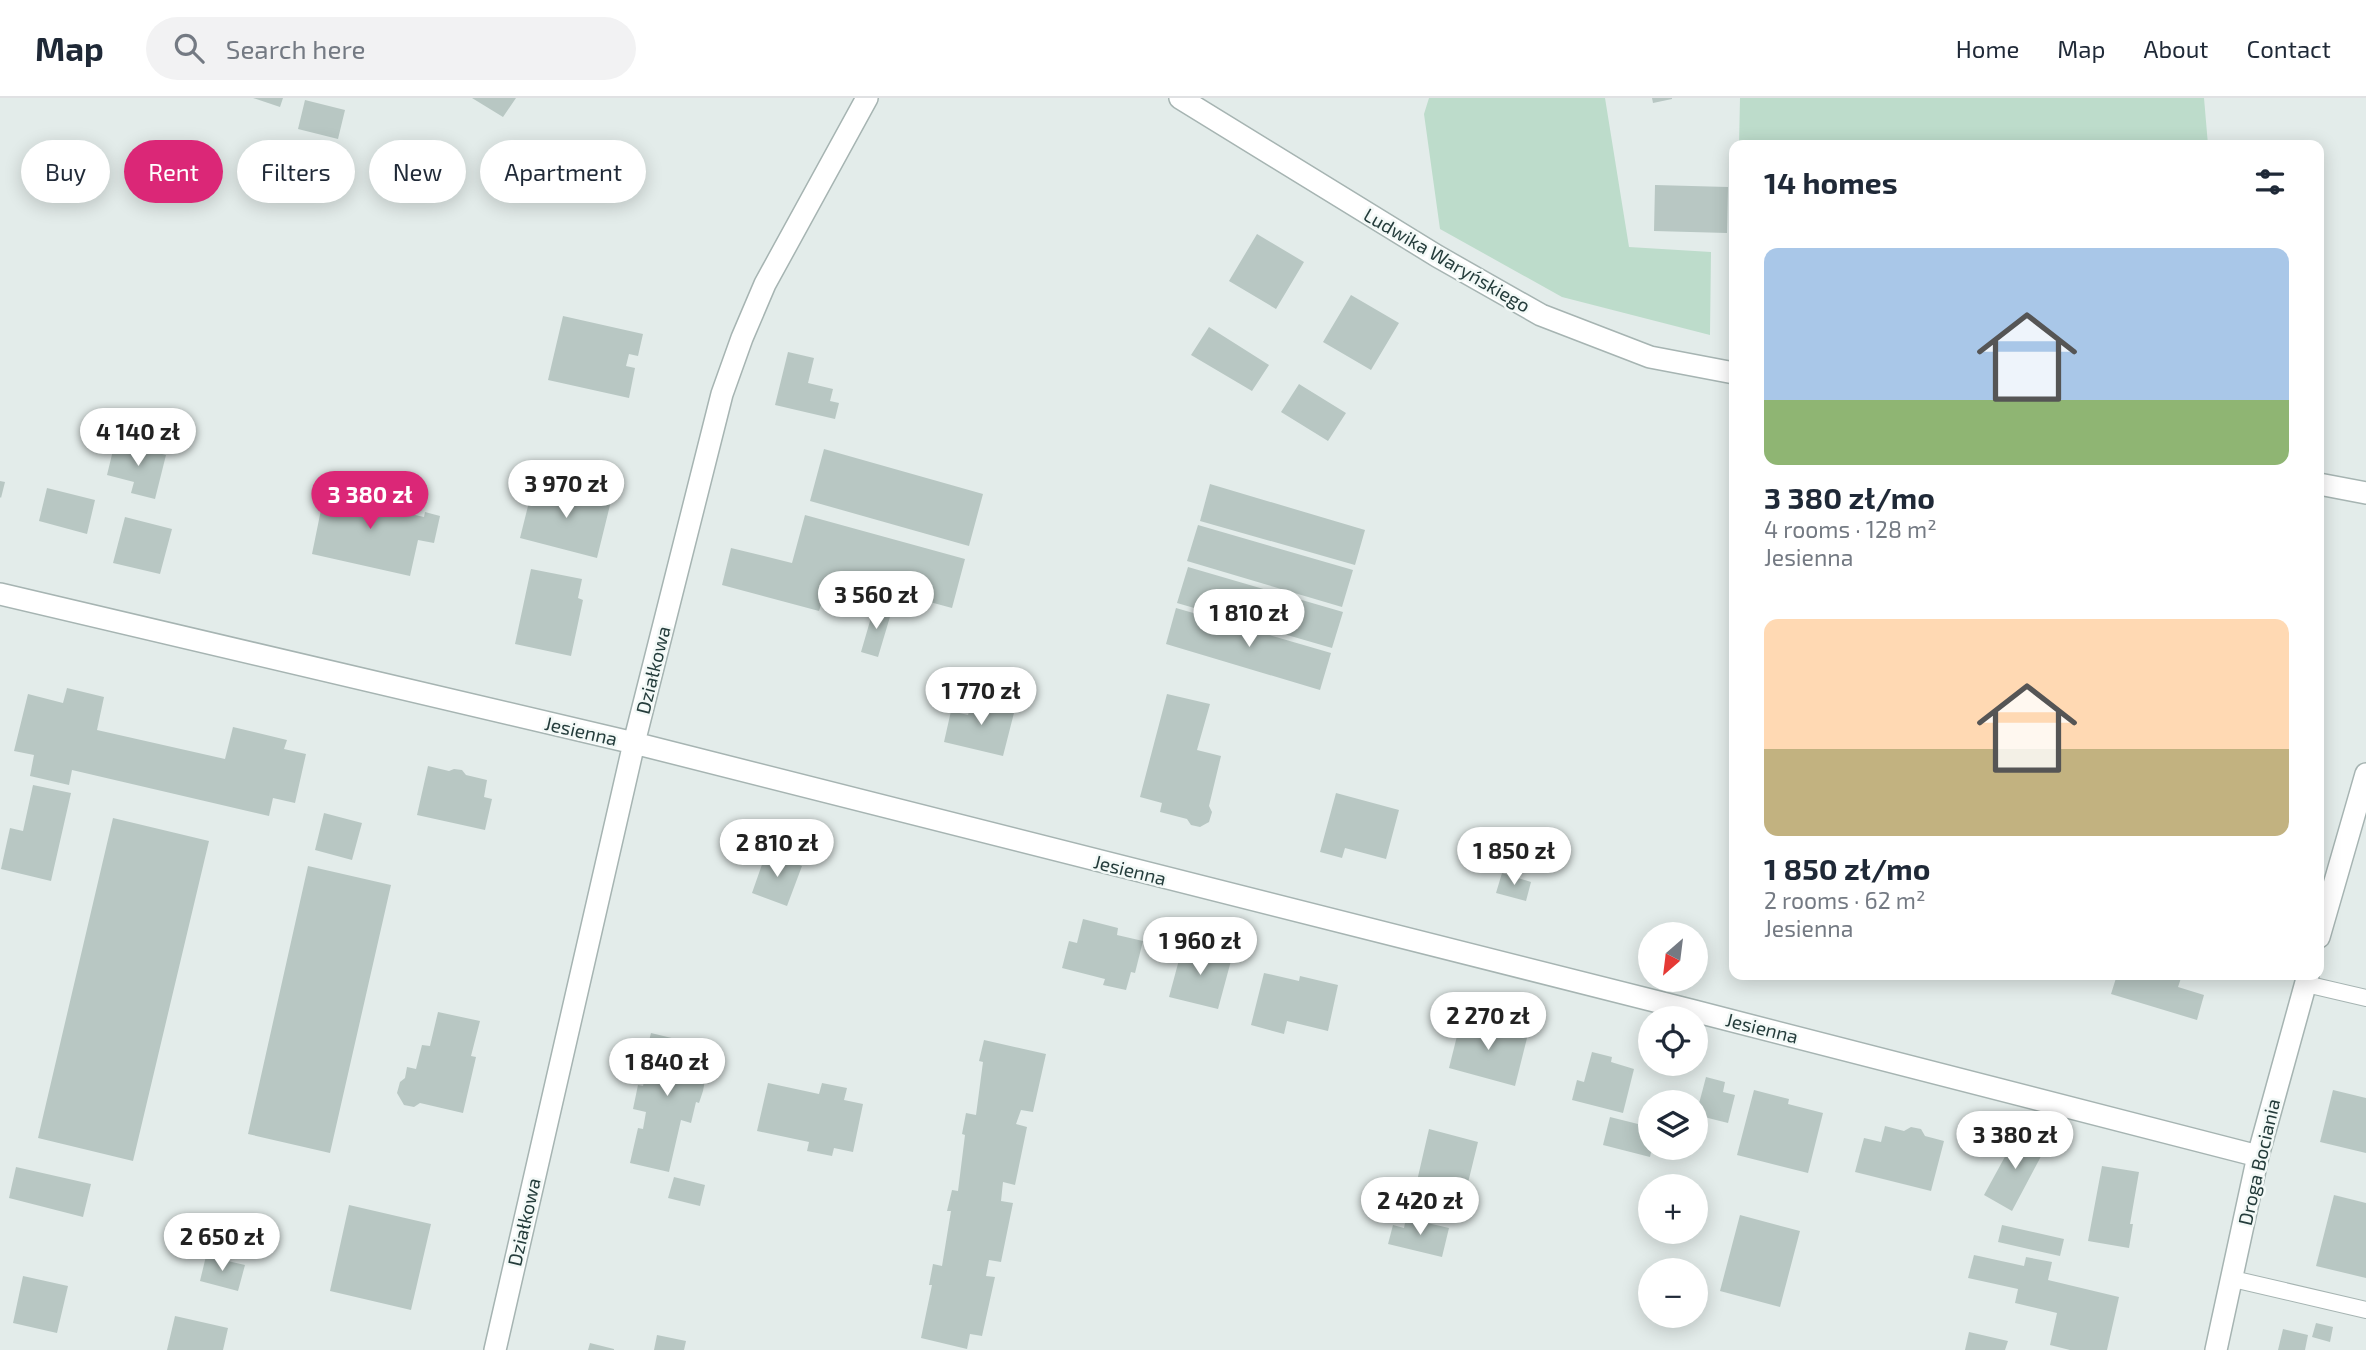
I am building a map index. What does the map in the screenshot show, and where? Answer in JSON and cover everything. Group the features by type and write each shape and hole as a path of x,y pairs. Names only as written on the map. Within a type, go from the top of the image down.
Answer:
{"street":[{"name":"Działkowa","path":"495,1350 634,743 722,394 765,284 867,98"},
{"name":"Ludwika Waryńskiego","path":"1180,98 1437,256 1542,315 1650,357 1729,372"},
{"path":"2324,485 2366,493"},
{"name":"Jesienna","path":"0,594 634,743 2258,1156"},
{"path":"2324,920 2366,774"},
{"name":"Droga Bociania","path":"2216,1350 2258,1156 2307,980"}],"lane":[{"path":"2310,980 2366,998"},
{"path":"2233,1279 2366,1310"}],"green space":[{"path":"1429,98 1605,98 1629,247 1711,252 1710,335 1562,297 1440,229 1424,114"},
{"path":"1740,98 2204,98 2208,140 1739,140"}],"building":[{"path":"253,98 283,98 280,107"},
{"path":"472,98 516,98 503,117"},
{"path":"1652,98 1672,98 1672,99 1653,103"},
{"path":"305,100 345,110 338,139 298,129"},
{"path":"1655,185 1728,187 1727,233 1654,231"},
{"path":"1257,234 1304,262 1276,309 1229,281"},
{"path":"1351,295 1399,323 1371,370 1323,342"},
{"path":"563,316 643,334 638,356 629,354 626,366 635,368 629,398 548,380"},
{"path":"1209,327 1269,365 1252,391 1191,355"},
{"path":"788,352 814,358 808,383 833,389 830,401 839,403 835,419 775,405"},
{"path":"1299,384 1346,413 1328,441 1281,412"},
{"path":"115,442 166,455 155,499 131,493 134,482 107,475"},
{"path":"824,449 983,494 969,546 810,501"},
{"path":"0,481 5,482 1,498 0,497"},
{"path":"534,482 611,501 597,558 520,538"},
{"path":"336,483 379,492 376,506 424,517 425,512 440,516 434,543 418,540 410,576 312,554 324,495 333,497"},
{"path":"1210,484 1365,530 1355,565 1200,521"},
{"path":"47,488 95,500 87,534 39,521"},
{"path":"805,515 965,559 952,608 830,575 819,611 722,585 731,548 792,563"},
{"path":"125,517 172,529 160,574 113,563"},
{"path":"1198,525 1353,570 1342,607 1187,561"},
{"path":"1188,567 1343,612 1332,648 1177,603"},
{"path":"531,569 582,579 578,598 583,600 571,656 515,644"},
{"path":"875,604 892,610 878,657 861,652"},
{"path":"1176,608 1331,653 1320,690 1166,644"},
{"path":"67,688 104,697 97,730 225,759 233,727 287,740 284,749 306,754 295,803 273,798 269,816 72,770 69,785 30,776 34,755 14,751 28,694 63,703"},
{"path":"1167,694 1210,704 1197,750 1221,756 1209,806 1212,812 1209,822 1200,827 1191,825 1187,819 1160,812 1162,803 1140,797"},
{"path":"973,698 1015,709 1003,756 944,742 951,711 968,715"},
{"path":"428,766 449,771 462,770 466,775 487,780 484,797 492,799 485,830 417,815"},
{"path":"33,785 71,793 51,881 1,869 10,828 23,831"},
{"path":"1336,793 1399,810 1386,859 1345,848 1342,858 1320,852"},
{"path":"324,813 362,823 352,860 315,850"},
{"path":"113,818 209,841 133,1161 38,1138"},
{"path":"766,853 802,866 787,906 752,893"},
{"path":"308,866 391,885 330,1153 248,1134"},
{"path":"1502,873 1531,882 1526,901 1496,893"},
{"path":"1083,919 1118,928 1117,935 1143,941 1135,973 1131,972 1126,990 1103,985 1105,979 1062,968 1069,941 1077,943"},
{"path":"1183,945 1232,957 1218,1009 1169,997"},
{"path":"1264,973 1299,981 1300,976 1338,985 1328,1031 1287,1021 1284,1034 1251,1025"},
{"path":"2115,980 2180,980 2178,987 2204,995 2197,1020 2111,994"},
{"path":"438,1012 480,1021 471,1056 476,1057 463,1113 420,1103 414,1107 404,1105 397,1093 407,1067 416,1069 422,1045 430,1046"},
{"path":"1462,1016 1486,1023 1485,1027 1503,1032 1504,1028 1528,1034 1515,1086 1449,1068"},
{"path":"651,1033 709,1047 704,1068 707,1069 703,1091 699,1103 696,1102 691,1123 681,1120 669,1172 630,1163 638,1128 643,1129 646,1112 633,1109 638,1085 643,1086 650,1058 645,1057"},
{"path":"984,1040 1046,1054 1033,1112 1021,1110 1016,1124 1027,1127 1015,1185 1003,1182 1001,1201 1013,1203 1001,1262 989,1260 986,1276 995,1277 982,1336 970,1334 967,1349 921,1338 932,1285 929,1285 933,1264 942,1266 951,1211 947,1211 952,1190 958,1191 966,1113 976,1115 983,1062 979,1061"},
{"path":"1592,1052 1612,1057 1611,1062 1634,1069 1623,1113 1572,1100 1577,1080 1584,1082"},
{"path":"1706,1077 1725,1082 1723,1092 1735,1095 1728,1123 1708,1118 1708,1090 1703,1090"},
{"path":"768,1083 819,1094 822,1083 847,1088 844,1100 863,1104 853,1152 834,1148 832,1156 807,1151 809,1142 757,1131"},
{"path":"1754,1090 1789,1099 1788,1104 1823,1113 1808,1173 1737,1155"},
{"path":"2333,1090 2366,1098 2366,1153 2320,1142"},
{"path":"1610,1117 1638,1124 1638,1154 1603,1145"},
{"path":"1885,1126 1904,1131 1911,1127 1921,1129 1925,1136 1944,1141 1931,1191 1855,1172 1864,1138 1881,1142"},
{"path":"1429,1129 1478,1142 1466,1191 1417,1181"},
{"path":"2019,1131 2047,1145 2012,1211 1984,1195"},
{"path":"2102,1166 2139,1172 2130,1224 2133,1224 2129,1248 2088,1241"},
{"path":"16,1167 91,1184 83,1217 9,1198"},
{"path":"674,1177 705,1185 700,1206 668,1198"},
{"path":"2334,1195 2366,1203 2366,1278 2316,1266"},
{"path":"349,1205 431,1224 411,1310 330,1291"},
{"path":"1740,1215 1800,1231 1780,1307 1720,1291"},
{"path":"1406,1218 1449,1228 1442,1257 1388,1244 1393,1225 1404,1228"},
{"path":"2002,1225 2064,1239 2060,1256 1998,1242"},
{"path":"1974,1255 2024,1266 2026,1257 2052,1262 2048,1280 2119,1297 2107,1350 2070,1350 2050,1345 2057,1313 2015,1303 2018,1289 1968,1278"},
{"path":"206,1256 245,1265 238,1291 200,1281"},
{"path":"23,1276 68,1286 57,1333 13,1323"},
{"path":"175,1316 228,1328 223,1350 167,1350"},
{"path":"2316,1323 2333,1327 2330,1342 2312,1337"},
{"path":"2283,1329 2308,1335 2305,1350 2278,1350"},
{"path":"1969,1332 2008,1341 2005,1350 1965,1350"},
{"path":"657,1335 686,1341 684,1350 654,1350"},
{"path":"590,1343 614,1349 614,1350 588,1350"}]}
